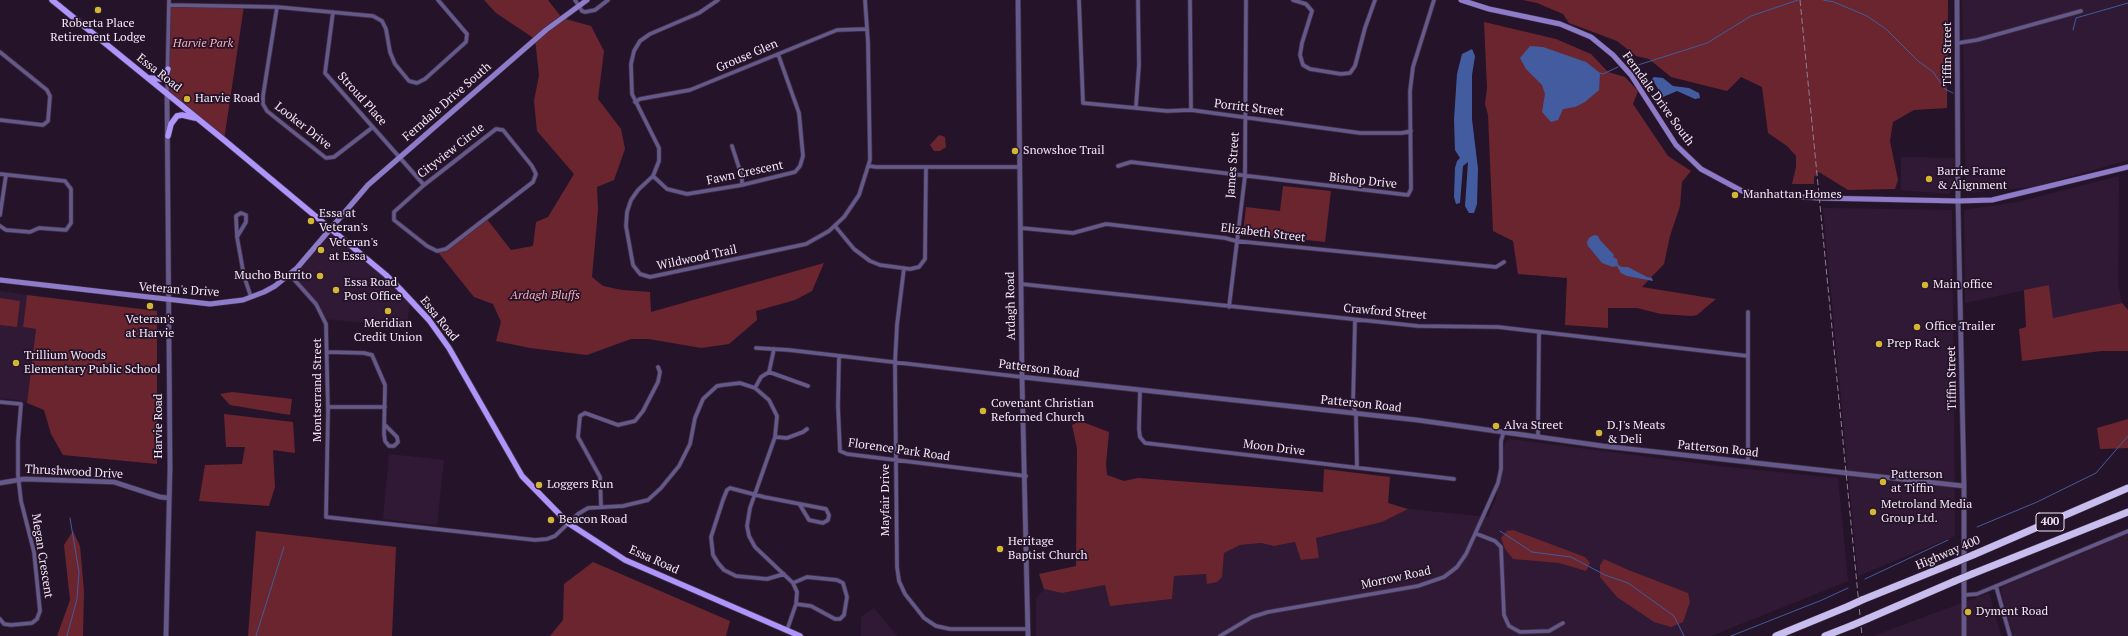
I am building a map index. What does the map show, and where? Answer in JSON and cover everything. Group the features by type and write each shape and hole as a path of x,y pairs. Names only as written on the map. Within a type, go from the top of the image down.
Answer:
{"highway":[{"name":"Highway 400","path":"1776,636 1973,555 2128,488"},
{"name":"400","path":"1825,636 1972,574 2128,512"}],"main road":[{"name":"Essa Road","path":"52,0 200,120 386,275 429,320 449,348 522,476 568,523 625,560 800,636"},
{"name":"Ferndale Drive South","path":"330,229 368,185 546,30 587,0"},
{"name":"Ferndale Drive South","path":"1461,0 1489,9 1560,24 1591,37 1614,55 1631,75 1676,145 1701,169 1733,187 1759,194 1819,198 1958,201 1992,200 2128,167"},
{"path":"145,76 161,79 166,74 168,69"},
{"path":"168,136 171,124 177,116 189,116 200,120"},
{"name":"Veteran's Drive","path":"0,280 169,301 210,304 232,303 251,298 275,286 290,275 330,229"}],"street":[{"name":"Harvie Road","path":"166,636 169,498 169,0"},
{"path":"227,0 227,6"},
{"path":"169,5 277,7 373,16 382,21 395,64 409,81 417,83 425,79 466,42 467,34 438,0"},
{"path":"575,0 582,11 591,11 608,0"},
{"name":"Wildwood Trail","path":"718,0 699,13 650,34 640,41 634,51 631,64 632,94 659,148 659,161 653,176 638,190 631,200 627,212 626,226 633,265 640,274 650,277 806,244 835,226 859,195 869,166 865,0"},
{"name":"Ardagh Road","path":"1018,0 1022,377 1026,476 1028,636"},
{"name":"Porritt Street","path":"1079,0 1083,103 1136,106 1167,111 1191,110 1292,123 1360,134 1402,133 1411,131"},
{"path":"1136,106 1138,65 1138,0"},
{"path":"1190,0 1191,110"},
{"name":"James Street","path":"1229,307 1245,176 1246,0"},
{"path":"1293,0 1306,4 1312,11 1302,43 1300,55 1303,65 1310,69 1341,74 1350,73 1355,66 1365,28 1375,0"},
{"name":"Bishop Drive","path":"1118,166 1131,162 1262,179 1408,195 1411,189 1410,91 1413,68 1434,0"},
{"name":"Tiffin Street","path":"1957,0 1958,201 1964,486 1964,636"},
{"name":"Looker Drive","path":"277,7 263,96 263,104 267,111 326,158 334,157 373,127"},
{"path":"1958,43 1977,40 2081,11"},
{"name":"Stroud Place","path":"333,12 325,73 332,83 424,185"},
{"name":"Grouse Glen","path":"635,102 640,99 690,90 837,30 866,28"},
{"path":"0,52 47,90 50,96 48,121 43,125 0,120"},
{"name":"Fawn Crescent","path":"653,176 667,189 682,194 714,191 795,172 800,166 803,156 799,113 778,54"},
{"name":"Cityview Circle","path":"496,129 503,130 532,166 536,174 533,182 446,249 437,251 394,220 394,212 424,185 496,129"},
{"path":"732,146 742,177 742,185"},
{"path":"869,166 926,168 1020,167"},
{"path":"835,226 854,249 870,261 880,265 904,268 919,267 925,259 926,168"},
{"path":"0,174 64,181 69,184 71,223 66,230 39,228 30,232 6,230 0,226"},
{"path":"0,215 6,175"},
{"path":"237,237 246,222 246,215 241,213 236,216 237,237 244,276 251,298"},
{"name":"Elizabeth Street","path":"1021,228 1073,233 1105,224 1225,238 1236,241 1496,267 1504,262"},
{"name":"Mayfair Drive","path":"904,268 897,318 895,363 897,567 899,581 905,594 924,618 936,626 950,629 1028,629"},
{"name":"Montserrand Street","path":"290,275 316,304 325,318 328,352 326,517 535,540 555,536 568,523"},
{"name":"Crawford Street","path":"1021,284 1418,326 1498,327 1748,356"},
{"path":"1748,312 1748,462"},
{"path":"1355,320 1353,405 1356,415 1357,468"},
{"path":"1538,437 1540,332"},
{"name":"Patterson Road","path":"756,348 1504,431 1538,437 1964,486"},
{"path":"755,388 761,377 769,372 774,349"},
{"path":"328,352 364,353 372,355 384,380 385,441 389,446 394,446 398,442 397,437 385,426"},
{"name":"Florence Park Road","path":"839,357 838,406 840,452 1026,476"},
{"path":"601,506 600,477 578,437 580,416 585,413 618,425 635,421 643,411 658,382 660,372 658,367"},
{"path":"769,372 808,386"},
{"path":"568,523 582,510 601,506 622,506 648,500 661,488 679,466 690,444 695,418 700,404 717,386 740,383 755,388 769,400 777,416 775,437 754,494 747,518 749,536 755,547 793,583 797,592 796,604 787,630"},
{"name":"Moon Drive","path":"1140,391 1139,429 1140,438 1145,443 1454,479"},
{"name":"Megan Crescent","path":"0,402 21,404 18,441 18,480 34,552 40,613 35,621 22,624 6,625 0,619"},
{"path":"328,407 385,407"},
{"path":"775,437 787,438 807,429"},
{"name":"Morrow Road","path":"1220,636 1252,617 1268,612 1431,583 1457,567 1466,554 1476,534 1498,483 1501,469 1501,441 1504,431"},
{"name":"Thrushwood Drive","path":"0,483 18,480 114,482 160,497 169,498"},
{"path":"784,574 767,580 736,576 724,570 713,555 711,537 727,490 736,488 800,505 826,509 829,515 828,520 823,523 809,520 800,505"},
{"path":"1964,595 1977,594 2128,531"},
{"path":"1476,534 1495,541 1501,547 1504,615 1509,626 1520,632 1549,631 1563,623"},
{"path":"793,583 807,577 837,580 843,583 847,597 844,615 840,619 835,619 811,606 796,604"},
{"path":"1996,586 2010,636"}],"shaded area":[{"path":"1962,0 2128,0 2128,160 2034,187 1966,193"},
{"path":"1901,157 1954,158 1953,190 1949,194 1901,190"},
{"path":"2119,176 2118,284 2122,303 2053,318 2049,285 1965,303 1964,210 2018,202"},
{"path":"1823,208 1952,210 1955,536 1858,576"},
{"path":"330,229 386,275 410,300 407,327 325,319 320,310 290,275"},
{"name":"Trillium Woods Elementary Public School","path":"0,291 27,295 23,327 36,329 27,403 19,400 0,398"},
{"path":"1509,439 1727,467 1838,478 1848,581 1711,636 1036,636 1036,599 1044,589 1062,593 1105,585 1110,605 1172,599 1174,576 1206,574 1222,577 1224,553 1240,545 1261,543 1274,546 1295,542 1302,560 1319,558 1316,538 1382,522 1408,509 1488,517 1496,498 1505,443"},
{"path":"389,454 444,460 437,525 383,519"},
{"path":"2128,534 2128,636 2013,636 2001,591 2002,587"},
{"path":"1989,593 2001,636 1873,636"},
{"path":"874,608 897,636 861,636 861,617"}],"green space":[{"name":"Ardagh Bluffs","path":"484,0 548,0 562,18 591,26 604,51 598,99 621,129 625,149 614,180 597,187 598,210 592,277 603,286 622,290 650,292 651,312 824,263 812,291 795,300 756,311 757,320 729,344 701,348 649,339 631,339 587,355 530,348 496,341 501,322 493,304 474,297 437,251 446,249 486,218 511,250 533,246 536,222 548,217 574,174 537,131 534,101 539,75 535,39 496,13"},
{"path":"1523,0 1948,0 1947,108 1914,110 1893,122 1890,141 1898,180 1895,189 1848,190 1819,172 1814,177 1814,184 1792,184 1796,167 1796,156 1787,146 1768,133 1762,87 1741,77 1727,91 1671,77 1649,59 1636,56 1617,41 1569,23 1563,14 1537,3"},
{"name":"Harvie Park","path":"169,5 244,6 224,140 167,94"},
{"path":"1484,22 1556,39 1591,54 1608,72 1625,77 1638,91 1633,104 1668,156 1691,171 1682,182 1680,206 1670,236 1664,264 1642,287 1716,299 1697,315 1661,314 1637,308 1608,308 1608,328 1565,325 1567,278 1518,274 1513,241 1493,231 1488,115 1485,104 1487,88"},
{"path":"939,135 945,137 946,147 940,151 934,151 930,145"},
{"path":"1283,186 1331,191 1325,242 1243,233 1246,207 1280,211"},
{"path":"2049,285 2053,318 2122,303 2128,310 2128,351 2101,351 2022,361 2019,329 2026,327 2024,290"},
{"path":"27,295 157,311 157,464 63,455 51,434 44,410 27,403 36,329 23,327"},
{"path":"0,298 20,301 17,327 0,325"},
{"path":"232,392 292,399 290,415 230,405 220,394"},
{"path":"224,414 293,422 295,453 273,450 275,487 269,506 199,501 205,465 242,464 245,447 226,447"},
{"path":"2128,419 2128,448 2100,449 2097,428"},
{"path":"1080,421 1109,432 1106,464 1107,475 1124,481 1138,478 1323,492 1324,469 1390,477 1388,503 1408,509 1382,522 1316,538 1319,558 1301,560 1295,542 1274,546 1261,543 1240,545 1224,553 1222,577 1217,582 1207,584 1206,574 1174,576 1172,599 1110,606 1105,585 1062,593 1044,589 1039,574 1076,566 1077,448 1072,425"},
{"path":"1513,530 1585,557 1590,563 1586,571 1559,563 1513,559 1505,549 1501,538 1507,531"},
{"path":"73,531 80,546 84,591 83,636 57,636 70,600 64,545"},
{"path":"256,531 396,547 392,636 248,636"},
{"path":"1604,559 1688,593 1690,602 1683,622 1671,627 1654,622 1617,597 1600,577 1600,565"},
{"path":"593,562 730,621 726,636 550,636 563,620 564,584"}],"water":[{"path":"1530,46 1543,47 1586,62 1600,73 1599,90 1585,102 1575,107 1563,109 1558,120 1551,122 1542,112 1545,94 1542,85 1526,69 1520,58"},
{"path":"1472,49 1475,56 1472,75 1472,119 1478,169 1477,204 1474,213 1469,213 1465,206 1468,162 1463,166 1460,203 1456,204 1454,197 1455,168 1457,161 1460,158 1455,150 1454,120 1457,74 1462,54"},
{"path":"1654,77 1663,78 1673,86 1689,88 1699,93 1700,98 1695,99 1677,91 1663,97 1652,79"},
{"path":"1594,235 1598,236 1614,255 1613,257 1617,259 1618,265 1628,267 1652,278 1653,281 1627,276 1621,273 1617,266 1613,267 1602,263 1588,246 1587,242 1589,238"}],"waterway":[{"path":"1635,66 1707,43 1751,16 1798,0"},
{"path":"1823,0 1834,2 1867,16 1886,29 1918,61 1933,72 1945,89 1953,93"},
{"path":"2073,30 2076,18 2128,3"},
{"path":"1600,73 1603,74 1618,67"},
{"path":"1977,527 2037,502 2096,473 2128,436"},
{"path":"67,636 77,599 79,572 70,518"},
{"path":"1500,531 1532,552 1571,557 1605,575 1628,583 1674,616 1684,636"},
{"path":"1865,579 1948,540"},
{"path":"256,636 284,547"},
{"path":"1731,636 1822,600 1848,588"}],"railway":[{"path":"1800,0 1862,636"}],"place":[{"name":"Roberta Place Retirement Lodge","path":"98,10"},
{"name":"Harvie Road","path":"187,99"},
{"name":"Snowshoe Trail","path":"1015,151"},
{"name":"Barrie Frame & Alignment","path":"1929,179"},
{"name":"Manhattan Homes","path":"1735,195"},
{"name":"Essa at Veteran's","path":"311,221"},
{"name":"Veteran's at Essa","path":"321,250"},
{"name":"Mucho Burrito","path":"320,276"},
{"name":"Main office","path":"1925,285"},
{"name":"Essa Road Post Office","path":"336,290"},
{"name":"Veteran's at Harvie","path":"150,306"},
{"name":"Meridian Credit Union","path":"388,311"},
{"name":"Office Trailer","path":"1917,327"},
{"name":"Prep Rack","path":"1879,344"},
{"name":"Trillium Woods Elementary Public School","path":"16,363"},
{"name":"Covenant Christian Reformed Church","path":"983,411"},
{"name":"Alva Street","path":"1496,426"},
{"name":"D.J's Meats & Deli","path":"1599,433"},
{"name":"Patterson at Tiffin","path":"1883,482"},
{"name":"Loggers Run","path":"539,485"},
{"name":"Metroland Media Group Ltd.","path":"1873,512"},
{"name":"Beacon Road","path":"551,520"},
{"name":"Heritage Baptist Church","path":"1000,549"},
{"name":"Dyment Road","path":"1968,612"}]}
